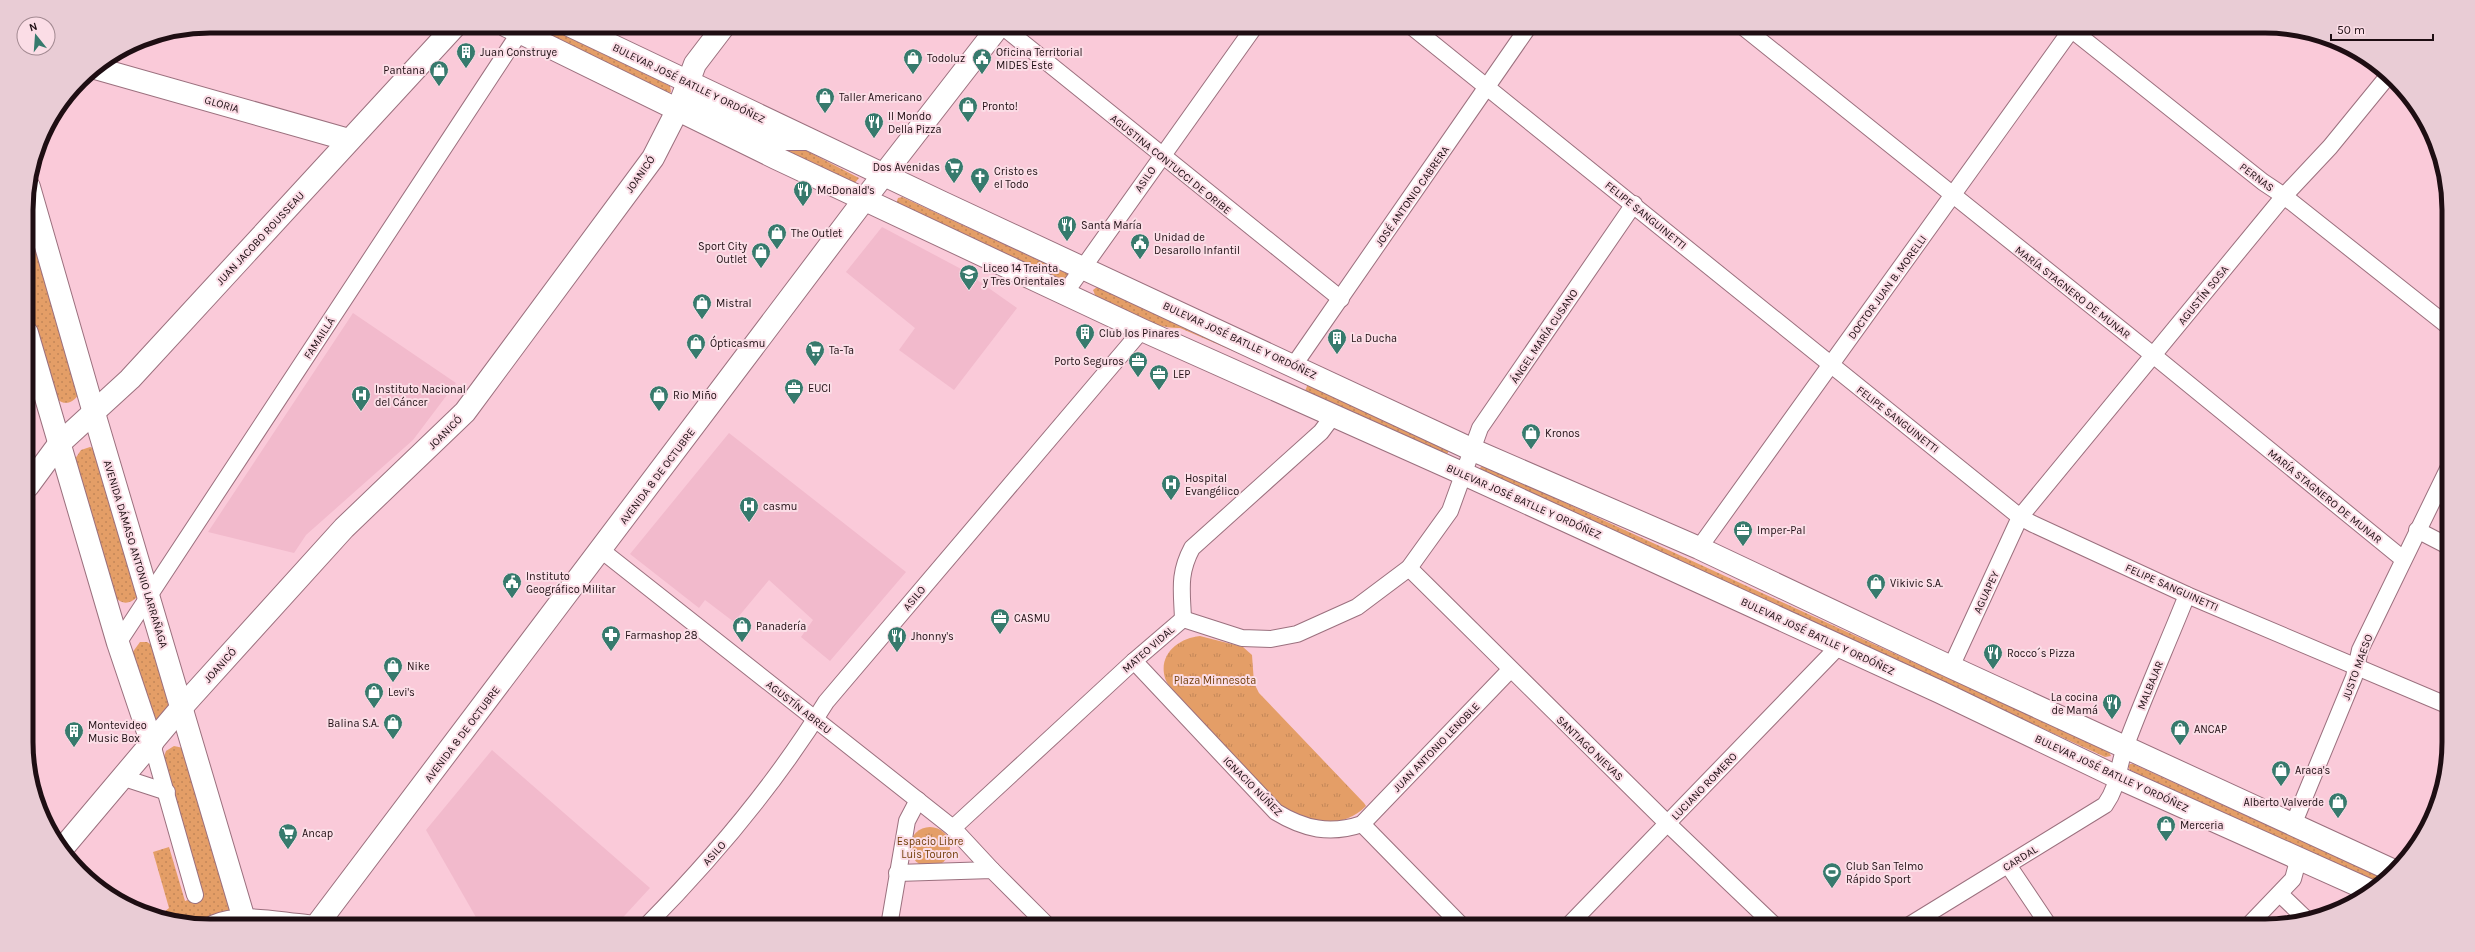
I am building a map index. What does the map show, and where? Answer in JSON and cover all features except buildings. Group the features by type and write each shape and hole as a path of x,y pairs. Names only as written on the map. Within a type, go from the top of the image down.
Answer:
{"main road":[{"name":"JUAN JACOBO ROUSSEAU","path":"33,479 59,444 130,379 349,140 449,33"},
{"name":"BULEVAR JOSÉ BATLLE Y ORDÓÑEZ","path":"521,33 864,200 1064,294 1464,474 1940,692 2119,778 2299,857 2365,888"},
{"name":"BULEVAR JOSÉ BATLLE Y ORDÓÑEZ","path":"586,33 807,139 1294,365 1472,450 1699,548 1951,667 2389,868"},
{"name":"JOANICÓ","path":"66,844 124,778 181,708 344,528 465,412 653,158 678,109 695,64 719,33"},
{"name":"AVENIDA 8 DE OCTUBRE","path":"321,919 864,200 995,33"},
{"name":"GLORIA","path":"102,70 349,140"},
{"name":"BULEVAR JOSÉ BATLLE Y ORDÓÑEZ","path":"678,109 686,103 698,102 776,139 807,139"},
{"name":"AVENIDA DÁMASO ANTONIO LARRAÑAGA","path":"33,198 148,598 244,919"},
{"path":"1148,332 1188,336 1282,376 1288,374 1294,365"},
{"path":"33,354 118,643 152,744"}],"street":[{"name":"FAMAILLÁ","path":"118,643 510,33"},
{"name":"AGUSTINA CONTUCCI DE ORIBE","path":"1009,33 1341,299"},
{"name":"ASILO","path":"1064,294 1250,33"},
{"name":"FELIPE SANGUINETTI","path":"1420,33 1634,204 1831,366 2020,516 2033,524 2187,595 2357,665 2442,703"},
{"name":"JOSÉ ANTONIO CABRERA","path":"1294,365 1524,33"},
{"name":"MARÍA STAGNERO DE MUNAR","path":"1751,33 1952,196 2153,355 2403,559"},
{"name":"DOCTOR JUAN B. MORELLI","path":"1699,548 1831,366 2067,33"},
{"name":"PERNAS","path":"2078,33 2263,182 2284,196 2442,321"},
{"name":"AGUSTÍN SOSA","path":"2020,516 2284,196 2330,147 2385,80"},
{"name":"ÁNGEL MARÍA CUSANO","path":"1183,619 1242,638 1271,639 1297,634 1357,606 1409,568 1450,511 1480,428 1634,204"},
{"name":"ASILO","path":"653,919 723,844 790,760 826,702 1148,332"},
{"name":"MATEO VIDAL","path":"953,828 1134,661 1183,619 1181,577 1184,562 1192,548 1322,432 1333,416"},
{"name":"JUSTO MAESO","path":"2293,824 2354,677 2360,650 2442,481"},
{"name":"AGUAPEY","path":"1951,667 2020,516"},
{"path":"2417,530 2442,543"},
{"name":"AGUSTÍN ABREU","path":"601,550 953,828 1041,919"},
{"name":"SANTIAGO NIEVAS","path":"1409,568 1510,670 1767,919"},
{"name":"MALBAJAR","path":"2119,778 2125,747 2187,595"},
{"name":"LUCIANO ROMERO","path":"1575,919 1839,646"},
{"name":"IGNACIO NÚÑEZ","path":"1134,661 1276,812 1292,822 1321,830 1348,828 1362,824"},
{"name":"JUAN ANTONIO LENOBLE","path":"1362,824 1510,670"},
{"path":"152,744 167,792 195,896"},
{"path":"124,778 167,792"},
{"name":"CARDAL","path":"1919,919 2104,805 2113,794 2119,778"},
{"path":"890,919 906,822 918,800"},
{"path":"1362,824 1455,919"},
{"path":"2255,919 2293,879 2299,857"},
{"path":"2008,865 2044,919"},
{"path":"898,873 992,870"},
{"path":"2280,894 2302,915"}],"shaded area":[{"path":"882,227 963,270 1017,308 954,390 899,350 915,328 846,272"},
{"name":"Instituto Nacional del Cáncer","path":"353,313 456,383 413,440 306,535 294,553 208,532"},
{"name":"casmu","path":"729,433 906,572 830,661 801,637 813,620 769,580 734,622 705,600 699,608 630,554"},
{"path":"492,750 650,888 621,919 477,919 426,830"}],"green space":[{"path":"540,33 560,33 670,86 671,92 667,94"},
{"path":"702,110 805,150 859,178 854,184"},
{"path":"902,197 1068,274 1066,281 896,204 898,198"},
{"path":"33,235 79,394 74,400 66,403 57,399 33,320"},
{"path":"1097,287 1275,369 1180,328 1159,325 1137,317 1096,297 1093,290"},
{"path":"1308,384 1448,450 1448,453 1445,454 1305,391"},
{"path":"90,447 93,448 137,597 126,603 115,597 75,459 81,450"},
{"path":"1483,465 2109,752 2111,756 2105,757 1479,469"},
{"name":"Plaza Minnesota","path":"1200,636 1243,647 1252,655 1254,683 1259,693 1366,806 1356,814 1346,819 1334,822 1323,822 1299,817 1288,812 1272,800 1260,785 1179,698 1165,678 1165,662 1167,655 1172,649 1185,640"},
{"path":"140,642 147,642 153,646 169,696 170,708 159,719 155,719 132,653"},
{"path":"174,746 183,748 230,910 215,914 205,919 176,916 163,913 169,908 153,852 169,847 185,901 203,895 163,759 166,751"},
{"path":"2133,764 2380,877 2373,882 2130,770 2128,766"},
{"name":"Espacio Libre Luis Touron","path":"934,827 941,830 947,836 950,847 949,855 941,864 934,867 926,867 919,864 911,855 910,843 913,836 922,828"}],"place":[{"name":"Juan Construye","path":"466,69"},
{"name":"Todoluz","path":"913,75"},
{"name":"Oficina Territorial MIDES Este","path":"982,75"},
{"name":"Pantana","path":"439,87"},
{"name":"Taller Americano","path":"825,114"},
{"name":"Pronto!","path":"968,123"},
{"name":"Il Mondo Della Pizza","path":"874,139"},
{"name":"Dos Avenidas","path":"954,184"},
{"name":"Cristo es el Todo","path":"980,194"},
{"name":"McDonald's","path":"803,207"},
{"name":"Santa María","path":"1067,242"},
{"name":"The Outlet","path":"777,250"},
{"name":"Unidad de Desarollo Infantil","path":"1140,260"},
{"name":"Sport City Outlet","path":"761,269"},
{"name":"Liceo 14 Treinta y Tres Orientales","path":"969,291"},
{"name":"Mistral","path":"702,320"},
{"name":"Club los Pinares","path":"1085,350"},
{"name":"La Ducha","path":"1337,355"},
{"name":"Ópticasmu","path":"696,360"},
{"name":"Ta-Ta","path":"815,367"},
{"name":"Porto Seguros","path":"1138,378"},
{"name":"LEP","path":"1159,391"},
{"name":"EUCI","path":"794,405"},
{"name":"Instituto Nacional del Cáncer","path":"361,412"},
{"name":"Rio Miño","path":"659,412"},
{"name":"Kronos","path":"1531,450"},
{"name":"Hospital Evangélico","path":"1171,501"},
{"name":"casmu","path":"749,523"},
{"name":"Imper-Pal","path":"1743,547"},
{"name":"Instituto Geográfico Militar","path":"512,599"},
{"name":"Vikivic S.A.","path":"1876,600"},
{"name":"CASMU","path":"1000,635"},
{"name":"Panadería","path":"742,643"},
{"name":"Farmashop 28","path":"611,652"},
{"name":"Jhonny's","path":"897,653"},
{"name":"Rocco´s Pizza","path":"1993,670"},
{"name":"Nike","path":"393,683"},
{"name":"Levi's","path":"374,709"},
{"name":"La cocina de Mamá","path":"2112,720"},
{"name":"Balina S.A.","path":"393,740"},
{"name":"ANCAP","path":"2180,746"},
{"name":"Montevideo Music Box","path":"74,748"},
{"name":"Araca's","path":"2281,787"},
{"name":"Alberto Valverde","path":"2338,819"},
{"name":"Merceria","path":"2166,842"},
{"name":"Ancap","path":"288,850"},
{"name":"Club San Telmo Rápido Sport","path":"1832,889"}]}
